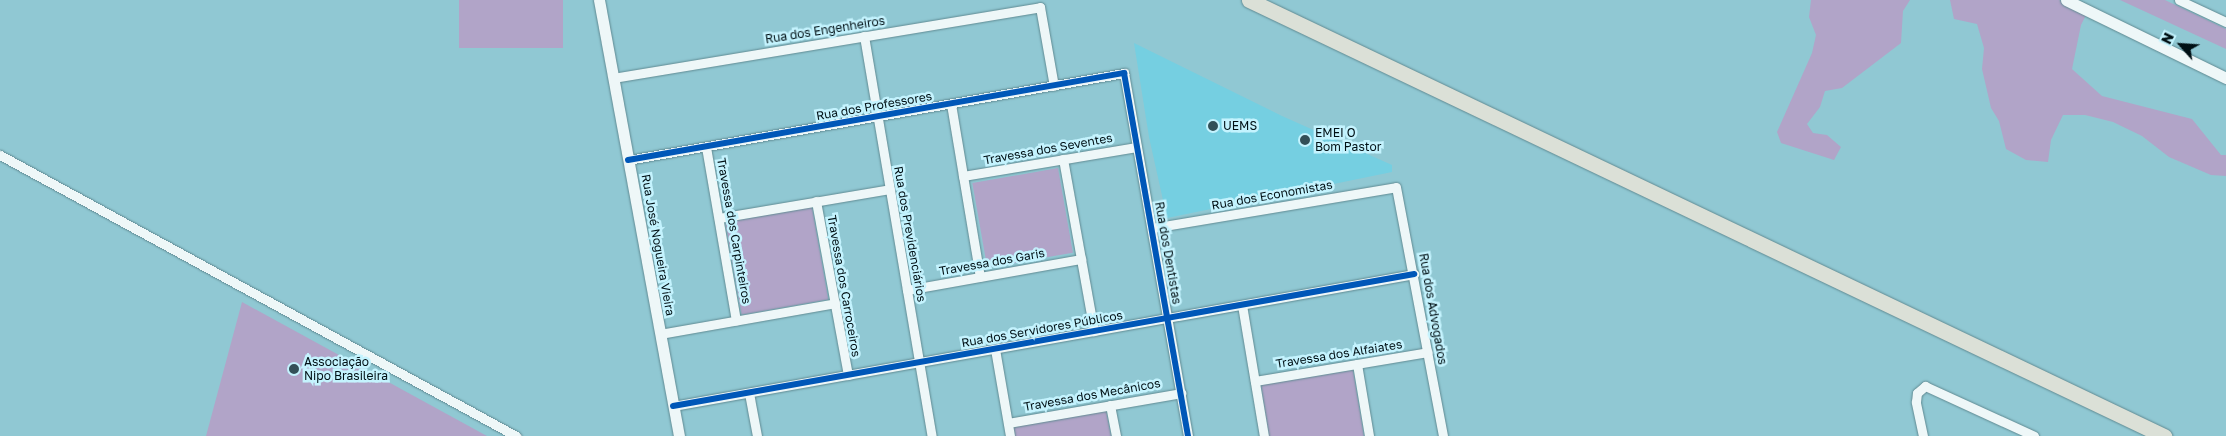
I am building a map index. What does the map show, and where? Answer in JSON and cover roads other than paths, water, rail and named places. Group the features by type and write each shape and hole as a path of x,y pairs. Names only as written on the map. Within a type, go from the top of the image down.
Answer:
{"highway":[{"path":"1249,0 2164,436"},
{"path":"1268,0 1277,13"}],"street":[{"name":"Rua José Nogueira Vieira","path":"599,0 679,436"},
{"path":"2066,0 2226,78"},
{"path":"2179,0 2226,22"},
{"name":"Rua dos Engenheiros","path":"613,78 1040,7 1054,86"},
{"name":"Rua dos Previdenciários","path":"864,36 931,436"},
{"name":"Rua dos Professores","path":"628,160 1124,74"},
{"name":"Rua dos Dentistas","path":"1124,74 1188,436"},
{"path":"951,104 980,277"},
{"name":"Travessa dos Carpinteiros","path":"706,147 736,320"},
{"name":"Travessa dos Seventes","path":"963,176 1137,147"},
{"path":"0,155 516,436"},
{"path":"1064,159 1094,331"},
{"name":"Rua dos Economistas","path":"1152,228 1396,187"},
{"name":"Rua dos Advogados","path":"1396,187 1414,274 1443,436"},
{"path":"719,218 890,189"},
{"name":"Travessa dos Carroceiros","path":"816,201 848,375"},
{"name":"Travessa dos Garis","path":"907,290 1081,259"},
{"name":"Rua dos Servidores Públicos","path":"673,406 1414,274"},
{"path":"660,334 835,303"},
{"path":"1242,305 1264,436"},
{"path":"995,349 1010,436"},
{"name":"Travessa dos Alfaiates","path":"1255,381 1428,352"},
{"path":"1357,364 1369,436"},
{"path":"1923,436 1916,402 1917,393 1925,386 2034,436"},
{"path":"749,393 757,436"},
{"name":"Travessa dos Mecânicos","path":"1008,422 1181,393"},
{"path":"1110,405 1116,436"}],"place":[{"name":"UEMS","path":"1213,126"},
{"name":"EMEI O Bom Pastor","path":"1305,140"},
{"name":"Associação Nipo Brasileira","path":"294,369"}]}
